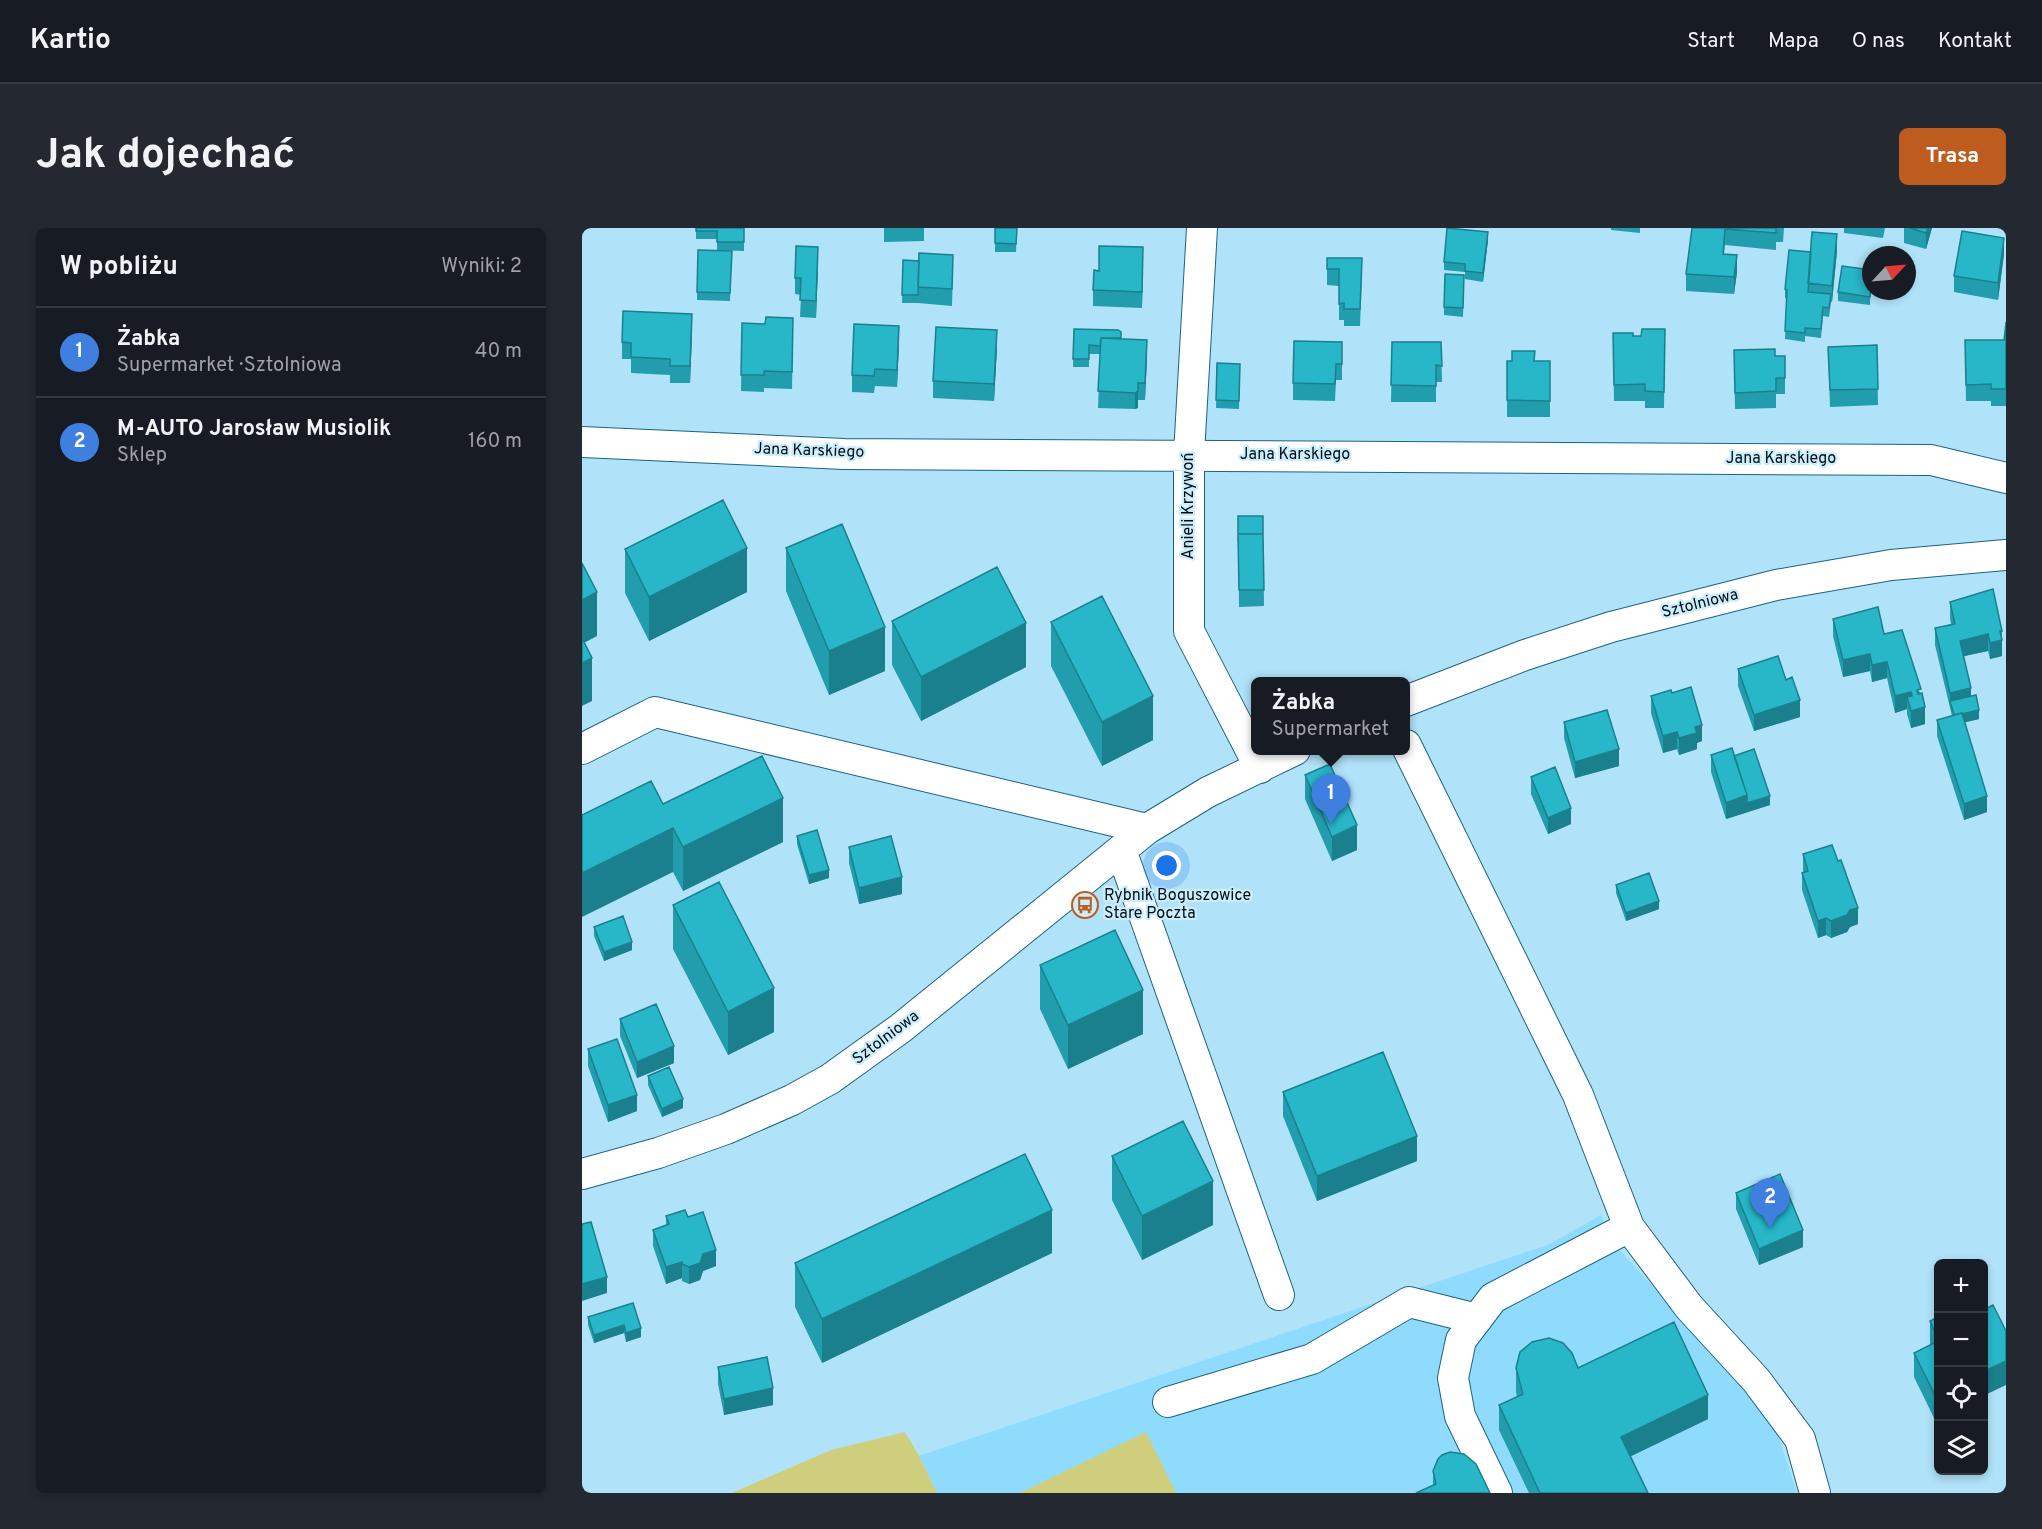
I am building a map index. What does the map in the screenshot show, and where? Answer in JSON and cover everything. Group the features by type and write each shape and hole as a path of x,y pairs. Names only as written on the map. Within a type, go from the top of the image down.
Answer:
{"street":[{"name":"Anieli Krzywoń","path":"1202,228 1189,454 1189,631 1251,751"},
{"name":"Jana Karskiego","path":"582,442 844,454 1189,454 1931,460 2006,478"},
{"name":"Sztolniowa","path":"1410,699 1525,655 1611,627 1776,585 1891,565 2006,555"},
{"path":"582,749 655,712 1147,829"},
{"path":"1410,753 1578,1095 1629,1227 1689,1308 1756,1380 1800,1439 1815,1493"},
{"name":"Anieli Krzywoń","path":"1253,755 1260,768"},
{"name":"Sztolniowa","path":"582,1173 658,1153 726,1129 792,1100 830,1079 901,1028 1147,829 1208,792 1285,755"},
{"path":"1121,850 1279,1296"},
{"path":"1497,1493 1460,1416 1454,1378 1461,1340 1493,1298 1629,1227"},
{"path":"1168,1402 1312,1359 1409,1302 1477,1319"}],"shaded area":[{"path":"1601,1215 1612,1242 1745,1386 1774,1424 1797,1493 937,1493 919,1456 1550,1244"},
{"path":"905,1432 937,1493 732,1493 831,1450"},
{"path":"1146,1432 1176,1493 1020,1493"}],"building":[{"path":"696,228 744,228 744,242 717,242 717,231 696,231"},
{"path":"995,228 1017,228 1016,244 995,243"},
{"path":"1447,228 1488,232 1483,273 1465,271 1465,264 1444,262"},
{"path":"1692,228 1776,228 1776,233 1725,229 1723,254 1737,255 1734,277 1686,274"},
{"path":"1910,228 1928,228 1926,233"},
{"path":"1962,231 2004,238 1998,283 1954,276"},
{"path":"1812,232 1837,234 1832,286 1808,283"},
{"path":"796,246 818,247 816,301 800,300 801,278 795,278"},
{"path":"1099,246 1143,247 1142,292 1093,290 1094,270 1099,271"},
{"path":"698,250 732,251 730,293 697,292"},
{"path":"1789,250 1811,252 1808,292 1831,294 1829,308 1823,307 1821,329 1805,328 1805,333 1785,331 1787,290 1785,289"},
{"path":"919,253 953,255 952,289 918,287"},
{"path":"1327,258 1362,258 1360,309 1344,309 1344,303 1339,304 1339,269 1327,269"},
{"path":"903,260 919,261 918,295 902,295"},
{"path":"1842,266 1862,269 1862,296 1838,292"},
{"path":"1445,274 1464,275 1463,308 1444,307"},
{"path":"623,311 692,314 690,366 670,366 670,359 631,357 631,343 622,342"},
{"path":"766,317 793,318 792,372 764,371 764,375 741,375 742,323 765,324"},
{"path":"854,324 899,326 897,370 875,369 874,376 852,375"},
{"path":"936,327 997,330 994,384 933,381"},
{"path":"1074,329 1118,330 1121,332 1121,338 1101,338 1100,346 1089,345 1089,359 1073,359"},
{"path":"1642,329 1665,329 1664,392 1645,391 1645,384 1614,385 1613,333 1633,333 1633,336 1641,336"},
{"path":"1101,338 1147,340 1145,383 1138,383 1138,391 1135,393 1098,391"},
{"path":"1965,340 2006,340 2006,389 1991,389 1991,384 1966,385"},
{"path":"1294,341 1342,342 1342,364 1336,364 1335,384 1293,383"},
{"path":"1392,342 1441,342 1442,366 1436,365 1436,386 1391,385"},
{"path":"1877,345 1878,389 1830,390 1828,347"},
{"path":"1775,349 1775,356 1785,356 1785,378 1776,378 1776,391 1735,393 1734,350"},
{"path":"1512,351 1535,351 1534,361 1550,361 1550,401 1507,400 1507,361 1512,361"},
{"path":"1217,363 1240,364 1239,401 1216,400"},
{"path":"723,500 747,548 649,597 625,549"},
{"path":"1238,516 1263,516 1263,534 1238,534"},
{"path":"842,524 885,627 829,651 786,548"},
{"path":"1238,534 1263,534 1264,590 1239,590"},
{"path":"582,563 597,592 582,600"},
{"path":"997,567 1026,623 921,677 892,621"},
{"path":"1993,589 2002,640 1990,643 1988,634 1960,641 1971,688 1950,693 1935,628 1955,624 1950,602"},
{"path":"1102,596 1153,696 1102,722 1051,622"},
{"path":"1878,607 1884,634 1902,630 1921,689 1917,690 1918,694 1922,693 1925,707 1911,711 1907,697 1912,696 1911,692 1895,696 1887,662 1872,665 1870,654 1843,660 1833,619"},
{"path":"582,638 592,658 582,663"},
{"path":"1778,656 1786,680 1792,677 1800,700 1754,715 1738,669"},
{"path":"1691,687 1702,725 1695,727 1697,733 1679,738 1677,732 1663,736 1651,696"},
{"path":"1976,695 1979,710 1954,715 1950,701"},
{"path":"1607,710 1619,749 1575,762 1564,722"},
{"path":"1962,713 1987,796 1964,804 1937,720"},
{"path":"1732,748 1747,795 1726,803 1711,755"},
{"path":"1754,749 1770,796 1747,803 1747,795 1734,756"},
{"path":"762,756 783,798 683,847 673,828 582,873 582,815 651,781 663,804"},
{"path":"1330,764 1357,825 1332,837 1305,775"},
{"path":"1555,767 1571,808 1548,818 1531,777"},
{"path":"817,830 829,870 809,875 797,836"},
{"path":"891,836 902,877 859,888 849,847"},
{"path":"1832,845 1838,861 1841,860 1858,908 1831,921 1826,918 1818,921 1802,873 1808,871 1803,854"},
{"path":"1649,873 1659,901 1626,913 1616,885"},
{"path":"719,882 774,988 728,1012 673,905"},
{"path":"623,916 632,942 604,952 594,927"},
{"path":"1115,930 1143,990 1068,1025 1040,965"},
{"path":"656,1004 674,1046 637,1062 620,1019"},
{"path":"617,1039 637,1095 608,1105 588,1049"},
{"path":"1383,1052 1417,1136 1317,1176 1283,1092"},
{"path":"669,1067 683,1099 662,1109 648,1076"},
{"path":"1183,1121 1213,1181 1142,1216 1112,1156"},
{"path":"1025,1154 1052,1210 822,1319 795,1263"},
{"path":"1780,1174 1803,1230 1759,1249 1736,1193"},
{"path":"685,1210 688,1217 703,1212 716,1250 703,1254 700,1263 689,1267 682,1262 666,1267 653,1230 669,1224 666,1216"},
{"path":"591,1222 607,1277 582,1284 582,1224"},
{"path":"633,1303 641,1328 626,1333 624,1325 594,1335 588,1317"},
{"path":"1993,1305 2006,1331 2006,1361 1988,1370 1988,1313 1988,1308"},
{"path":"1674,1322 1708,1395 1621,1437 1648,1493 1540,1493 1499,1405 1523,1394 1516,1368 1520,1352 1532,1342 1549,1338 1563,1343 1572,1353 1578,1368"},
{"path":"1934,1343 1934,1393 1914,1353"},
{"path":"767,1357 773,1388 724,1399 718,1367"},
{"path":"1450,1452 1464,1454 1476,1464 1490,1493 1416,1493 1436,1484 1433,1471 1438,1459"}],"place":[{"name":"Żabka","path":"1331,824"},
{"name":"Rybnik Boguszowice Stare Poczta","path":"1085,905"},
{"name":"M-AUTO Jarosław Musiolik","path":"1770,1228"}]}
